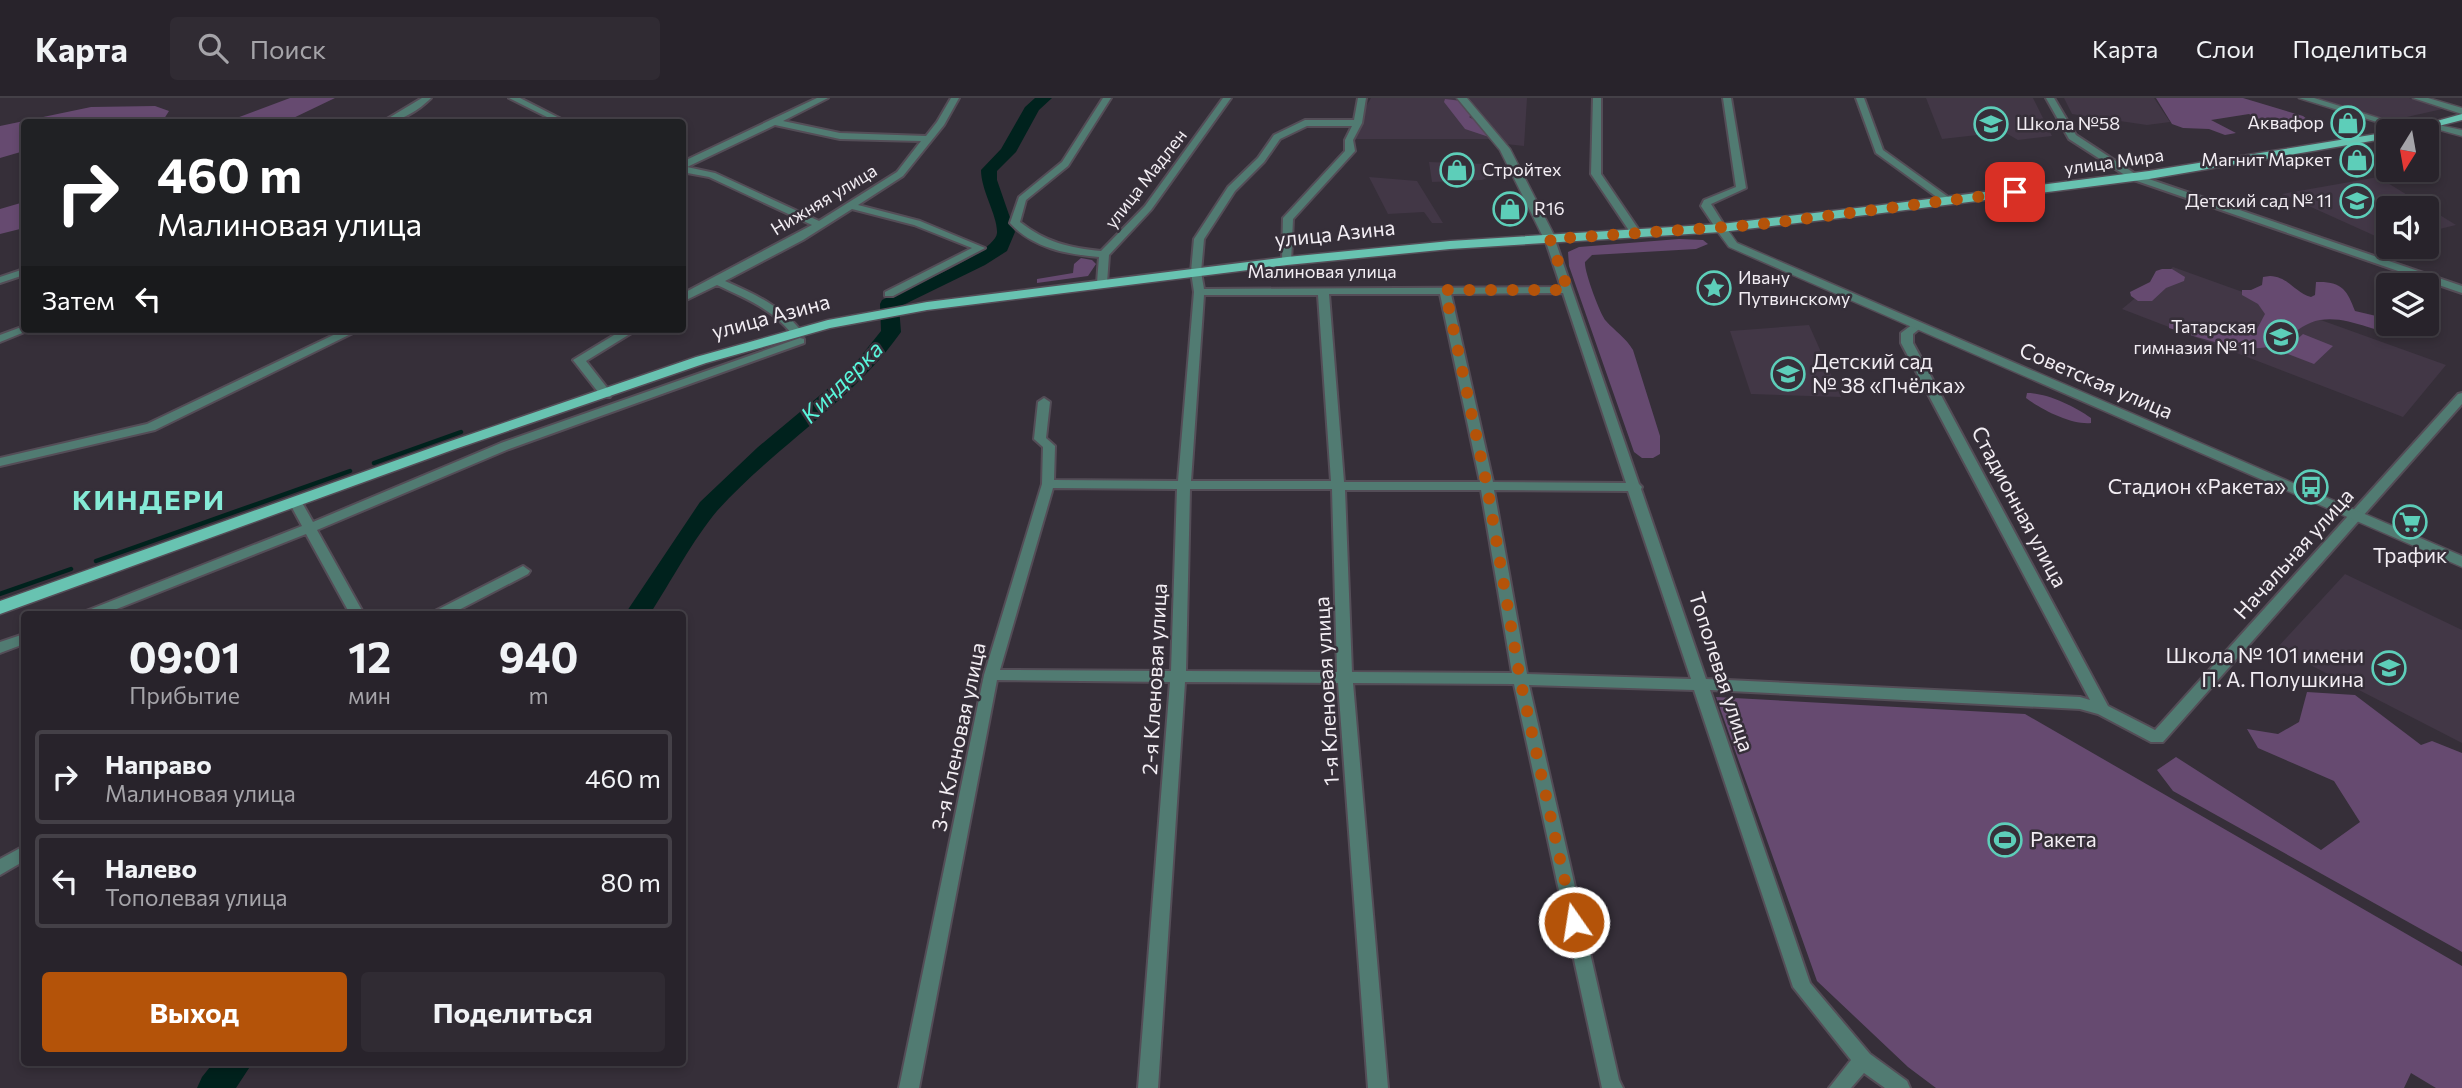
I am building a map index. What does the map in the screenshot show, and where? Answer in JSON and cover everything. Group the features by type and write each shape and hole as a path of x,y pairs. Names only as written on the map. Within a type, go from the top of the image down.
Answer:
{"main road":[{"path":"2440,123 2462,117"},
{"name":"улица Мира","path":"1550,239 1721,228 1948,201 2134,177 2376,137"},
{"name":"улица Азина","path":"0,607 711,357 798,337 828,324 928,306 1287,261 1550,239"}],"street":[{"path":"392,119 427,98"},
{"path":"513,98 556,119"},
{"path":"686,165 824,98"},
{"name":"Нижняя улица","path":"686,297 820,225 900,174 929,139 955,98"},
{"path":"1104,254 1078,252 1034,240 1015,223 1022,199 1065,164 1107,98"},
{"name":"улица Мадлен","path":"1102,283 1104,254 1148,208 1227,98"},
{"path":"1287,261 1288,218 1350,151 1349,141 1359,122 1362,98"},
{"path":"1462,98 1506,149 1550,239"},
{"path":"1597,98 1596,174 1636,233"},
{"path":"1721,228 1712,217 1707,202 1741,188 1727,98"},
{"path":"1860,98 1878,151 1948,201"},
{"path":"2050,98 2071,137 2134,177 2462,290"},
{"path":"2304,98 2376,121"},
{"path":"2418,98 2462,110"},
{"path":"775,121 840,136 929,139"},
{"name":"2-я Кленовая улица","path":"1148,1088 1178,677 1184,484 1199,292 1196,272 1199,239 1231,190 1261,160 1277,137 1305,123 1359,122"},
{"path":"2440,127 2462,133"},
{"path":"686,168 712,175 820,225"},
{"path":"852,206 917,222 980,248 889,294"},
{"name":"Советская улица","path":"1721,228 1733,245 2462,562"},
{"name":"Тополевая улица","path":"1550,239 1636,487 1802,987 1863,1060 1899,1088"},
{"path":"0,280 21,273"},
{"path":"99,611 310,528 519,440 798,337 788,320 775,309 716,281"},
{"path":"686,286 698,290"},
{"path":"1445,290 1487,486 1520,679 1610,1085 1613,1088"},
{"name":"Малиновая улица","path":"1199,292 1568,290"},
{"name":"1-я Кленовая улица","path":"1323,291 1338,485 1345,677 1378,1088"},
{"name":"Стадионная улица","path":"1917,326 1907,333 1907,343 2103,710"},
{"path":"0,338 21,331"},
{"path":"0,463 151,427 347,333"},
{"path":"607,394 579,360 625,333"},
{"name":"Начальная улица","path":"2103,710 2157,738 2462,397"},
{"name":"3-я Кленовая улица","path":"909,1088 992,675 1048,484 1049,446 1040,439 1044,402"},
{"path":"1048,484 1636,487"},
{"path":"295,502 356,611"},
{"path":"446,611 523,571"},
{"path":"0,648 21,640"},
{"path":"992,675 1520,679 2080,703 2103,710"},
{"path":"0,867 21,855"},
{"path":"1839,1088 1863,1060"}],"shaded area":[{"path":"290,98 335,98 291,119 234,119"},
{"path":"1371,98 1458,98 1492,139 1347,139"},
{"path":"1469,98 1527,98 1524,146 1506,144"},
{"name":"Школа №58","path":"1926,98 2033,98 2052,136 2018,140 2004,132 1942,139"},
{"path":"2064,98 2154,98 2170,122 2147,125 2072,114"},
{"path":"2156,98 2243,98 2303,116 2311,122 2273,126 2249,114 2211,120 2236,133 2225,135 2209,129 2183,128 2172,124"},
{"path":"2309,98 2409,98 2447,108 2398,119 2382,119"},
{"path":"1445,99 1462,101 1472,115 1469,117 1483,125 1489,137 1465,129 1444,102"},
{"path":"155,106 169,111 164,119 34,119 91,107"},
{"path":"21,122 21,152 0,158 0,126"},
{"path":"1429,162 1487,164 1492,176 1482,180 1432,182"},
{"path":"1369,177 1417,181 1443,223 1432,223 1424,212 1388,214"},
{"name":"Детский сад № 11","path":"2376,177 2376,182 2386,182 2409,196 2376,196 2376,236 2282,194"},
{"path":"21,203 21,229 0,234 0,209"},
{"name":"Детский сад № 11","path":"2439,215 2456,225 2439,229"},
{"path":"1679,239 1703,240 1708,244 1696,249 1592,255 1585,262 1603,317 1633,350 1660,436 1660,454 1653,458 1642,458 1634,452 1569,266 1568,252 1579,247"},
{"path":"1081,258 1092,260 1096,264 1088,276 1037,283 1037,279 1073,273 1074,264"},
{"name":"Татарская гимназия № 11","path":"2173,267 2446,365 2403,417 2122,309"},
{"path":"2172,269 2185,277 2184,281 2166,288 2152,301 2138,301 2131,296 2130,292 2150,282 2156,271"},
{"path":"2263,277 2282,279 2311,297 2315,295 2316,282 2338,285 2346,292 2355,311 2376,316 2376,329 2341,320 2320,320 2307,324 2273,345 2250,348 2221,344 2169,328 2169,323 2232,334 2257,329 2265,314 2258,304 2242,295 2242,290 2251,290 2262,285"},
{"name":"Детский сад № 38 «Пчёлка»","path":"1809,325 1841,397 1751,394 1730,331"},
{"path":"2303,334 2333,346 2314,364 2283,352"},
{"path":"2027,393 2043,395 2069,405 2091,418 2091,423 2075,422 2049,412 2026,398"},
{"name":"Школа № 101 имени П. А. Полушкина","path":"2345,574 2462,630 2462,743 2277,648"},
{"path":"2307,692 2355,695 2421,745 2432,741 2462,753 2462,952 2173,791 2157,770 2176,757 2321,850 2360,822 2334,781 2258,748 2247,729 2278,734 2299,722"},
{"name":"Ракета","path":"1716,697 2025,714 2462,966 2462,1088 2436,1088 2411,1073 2404,1088 1936,1088 1908,1067 1817,981"}],"waterway":[{"name":"Киндерка","path":"639,611 708,507 766,452 856,375 891,332 889,304 979,261 1001,247 1006,232 989,180 989,170 1008,152 1033,107 1045,98"},
{"path":"374,463 461,432"},
{"path":"96,561 350,471"},
{"path":"0,594 71,569"},
{"name":"Киндерка","path":"214,1088 233,1066"}],"place":[{"name":"Аквафор","path":"2348,123"},
{"name":"Школа №58","path":"1991,124"},
{"name":"Магнит Маркет","path":"2357,160"},
{"name":"Стройтех","path":"1457,170"},
{"name":"Детский сад № 11","path":"2357,201"},
{"name":"R16","path":"1510,209"},
{"name":"Ивану Путвинскому","path":"1714,288"},
{"name":"Татарская гимназия № 11","path":"2281,337"},
{"name":"Детский сад № 38 «Пчёлка»","path":"1788,374"},
{"name":"Стадион «Ракета»","path":"2311,487"},
{"name":"Трафик","path":"2410,522"},
{"name":"Школа № 101 имени П. А. Полушкина","path":"2389,668"},
{"name":"Ракета","path":"2005,840"}],"district":[{"name":"КИНДЕРИ","path":"149,500"}],"route":[{"path":"1574,922 1520,679 1487,486 1445,290 1568,290 1550,239 1755,225 2015,192"}]}
